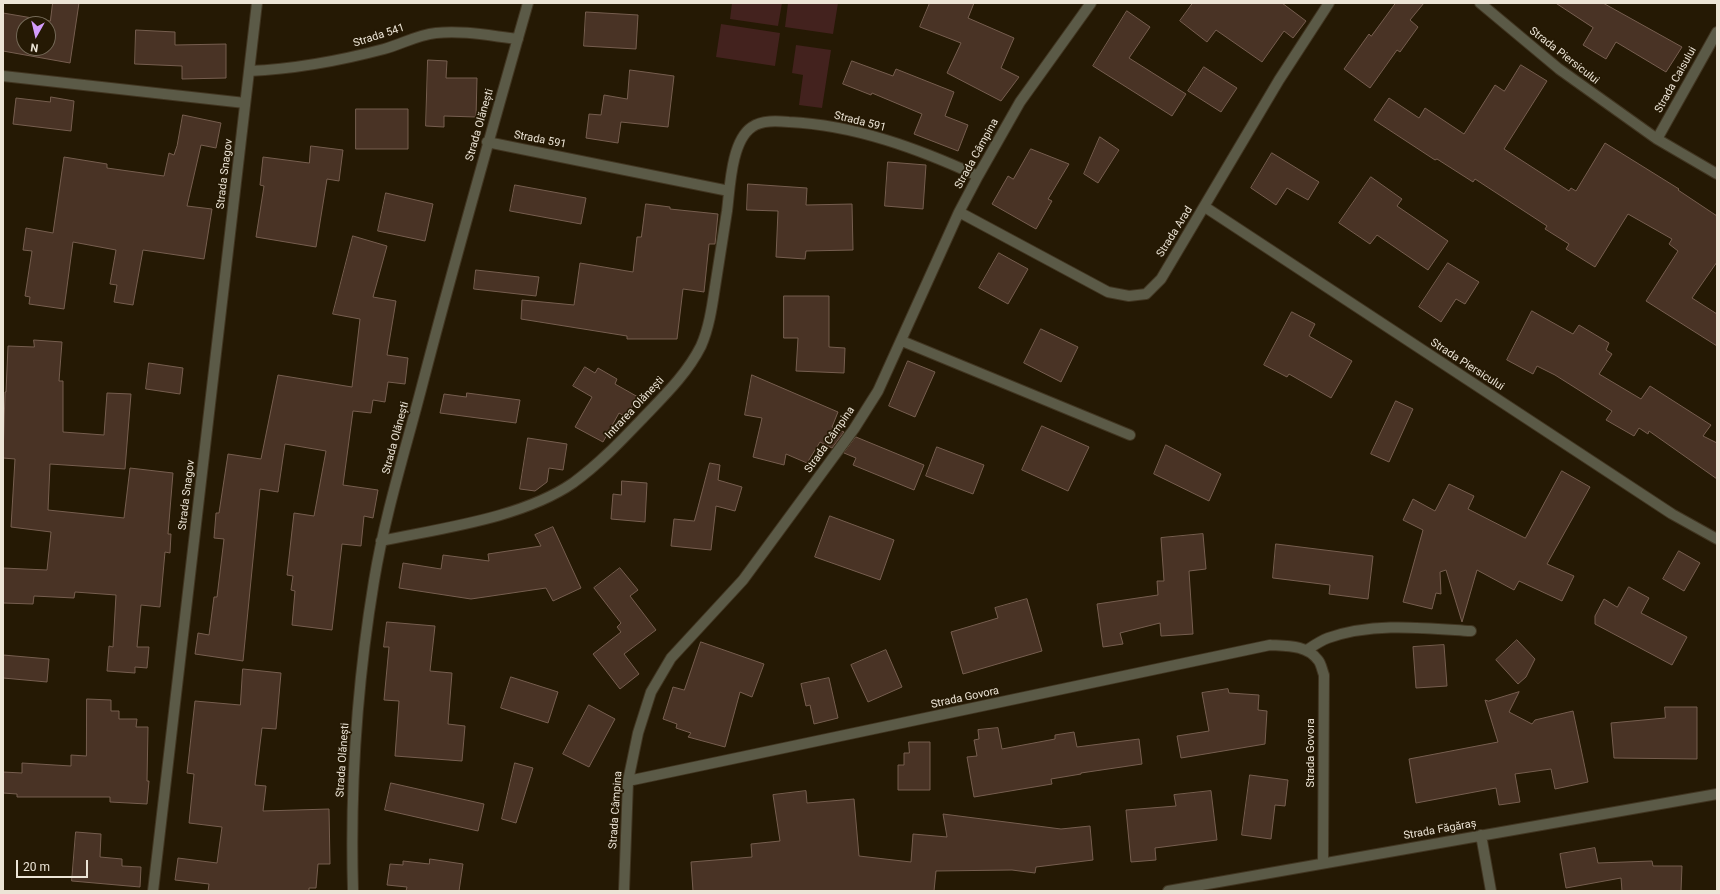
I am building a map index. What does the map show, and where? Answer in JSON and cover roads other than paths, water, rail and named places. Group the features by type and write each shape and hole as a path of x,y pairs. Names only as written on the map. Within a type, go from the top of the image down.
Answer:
{"street":[{"name":"Strada Snagov","path":"153,891 257,3"},
{"name":"Strada Olănești","path":"353,891 352,789 356,734 367,627 381,541 487,142 528,3"},
{"name":"Strada Câmpina","path":"624,891 628,781 638,733 651,692 671,658 743,580 854,429 878,391 902,341 959,212 978,176 1020,102 1091,3"},
{"name":"Strada Arad","path":"959,212 1108,292 1129,296 1146,294 1161,279 1279,80 1329,3"},
{"name":"Strada Piersicului","path":"1480,3 1559,70 1657,139 1717,174"},
{"name":"Strada 541","path":"249,71 276,70 316,65 387,48 416,36 436,33 454,32 518,39"},
{"name":"Strada Caisului","path":"1657,139 1717,32"},
{"path":"3,76 245,103"},
{"name":"Strada 591","path":"739,142 750,127 761,123 776,121 809,123 854,131 905,146 978,176"},
{"name":"Strada 591","path":"487,142 729,191"},
{"name":"Intrarea Olănești","path":"381,541 503,513 543,500 572,484 601,461 689,368 702,344 711,310 732,166 739,142"},
{"name":"Strada Piersicului","path":"1205,207 1659,505 1717,540"},
{"path":"902,341 1130,435"},
{"path":"1306,650 1326,639 1346,633 1370,629 1414,627 1471,630"},
{"name":"Strada Govora","path":"628,781 1270,645 1292,646 1306,650 1319,660 1324,675 1323,863"},
{"name":"Strada Făgăraș","path":"1168,891 1717,794"},
{"path":"1481,835 1491,891"}]}
